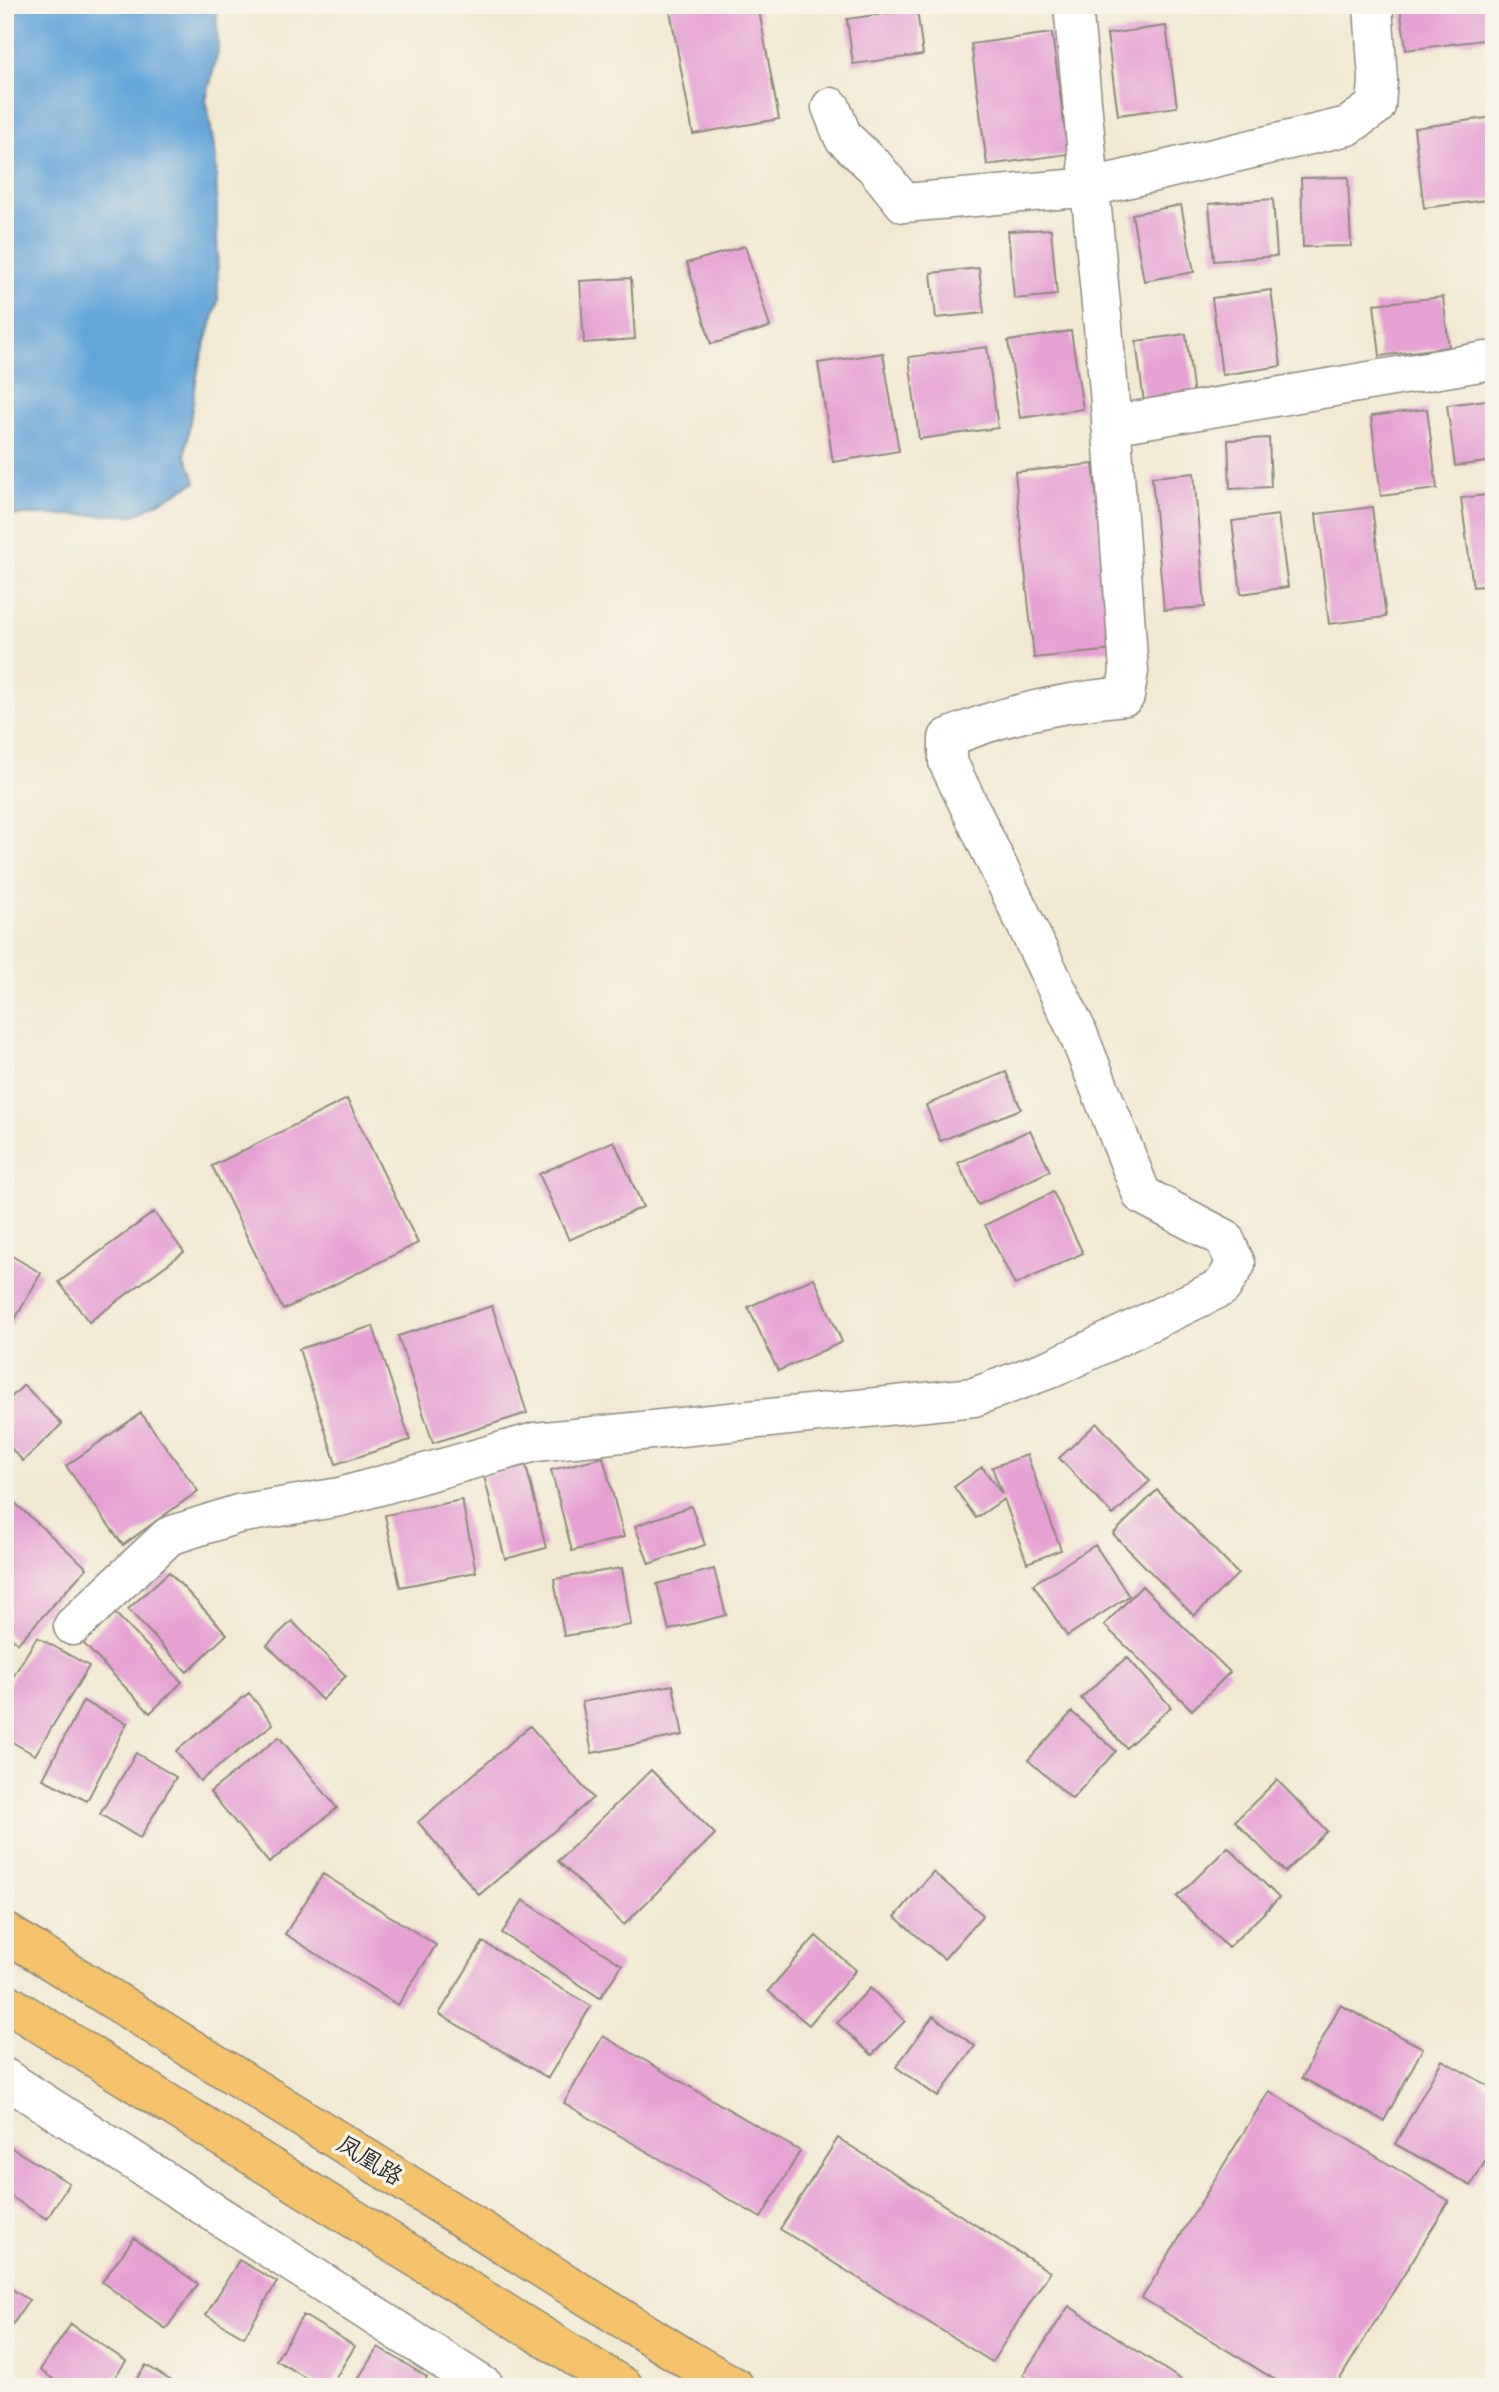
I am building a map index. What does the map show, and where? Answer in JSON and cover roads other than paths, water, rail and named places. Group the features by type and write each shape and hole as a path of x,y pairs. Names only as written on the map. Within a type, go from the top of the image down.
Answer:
{"highway":[{"name":"凤凰路","path":"5,1932 735,2387"},
{"path":"5,2003 624,2387"}],"street":[{"path":"73,1626 169,1536 238,1514 340,1497 535,1442 974,1397 1055,1367 1222,1287 1236,1264 1224,1238 1142,1195 1077,1031 948,762 948,738 971,728 1072,701 1125,696 1129,671 1111,425 1092,187 1073,5"},
{"path":"831,107 843,137 875,167 904,204 1092,187 1348,126 1376,106 1378,80 1373,5"},
{"path":"1111,425 1486,361"},
{"path":"5,2078 485,2387"}],"water":[{"path":"5,5 216,5 218,51 206,100 216,159 218,301 198,369 185,454 196,482 135,515 5,515"}]}
